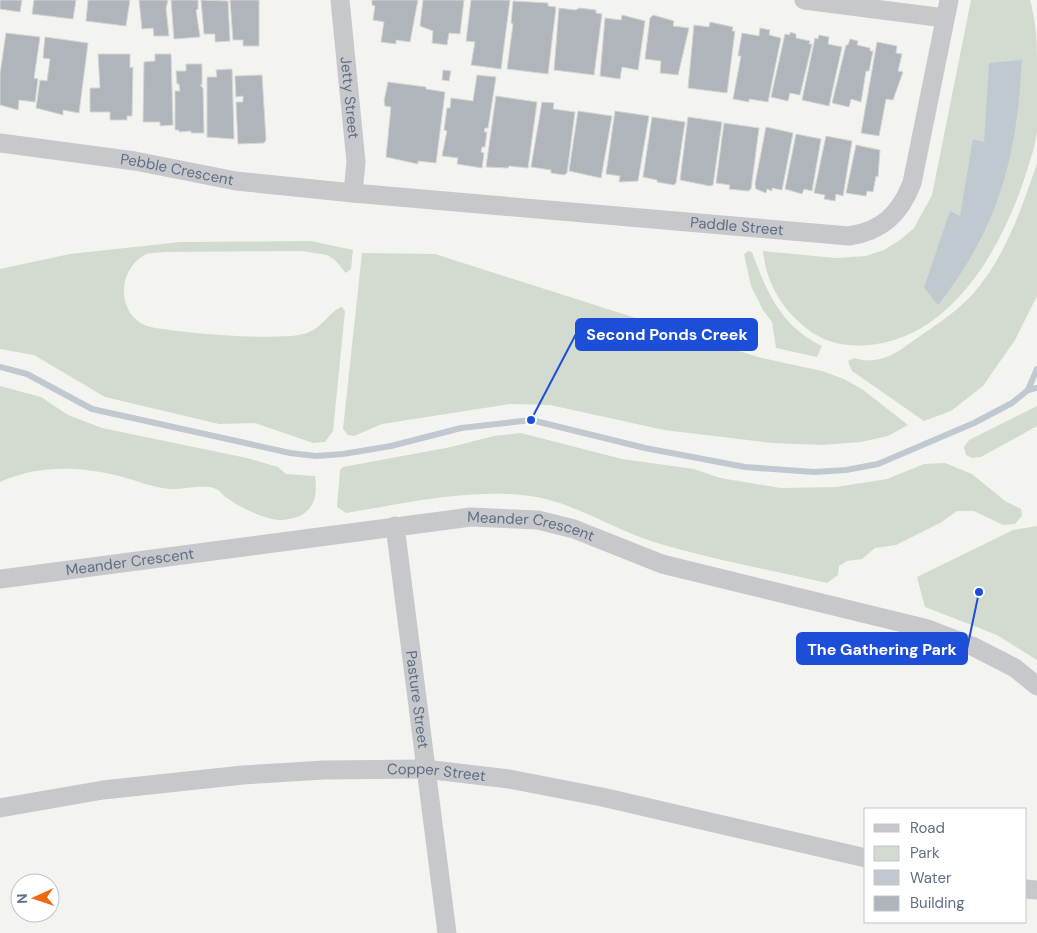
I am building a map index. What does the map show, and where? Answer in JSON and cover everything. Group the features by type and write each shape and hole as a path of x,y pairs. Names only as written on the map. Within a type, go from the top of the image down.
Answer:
{"street":[{"name":"Jetty Street","path":"340,0 356,162 353,193"},
{"path":"804,0 945,18"},
{"name":"Paddle Street","path":"353,193 834,236 864,234 878,228 900,209 912,183 948,0"},
{"name":"Pebble Crescent","path":"0,143 135,161 236,181 353,193"},
{"name":"Meander Crescent","path":"0,579 471,517 538,520 574,529 662,564 928,629 972,646 1015,668 1037,686"},
{"name":"Pasture Street","path":"395,526 446,933"},
{"name":"Copper Street","path":"0,808 103,790 243,775 324,770 425,769 508,779 592,795 864,858"}],"green space":[{"path":"971,0 1030,0 1032,9 1037,44 1037,132 1023,183 1013,208 987,260 970,284 951,305 929,323 904,336 877,344 858,346 831,342 806,328 782,303 771,284 763,251 835,258 866,256 884,250 914,228 932,195"},
{"path":"1037,163 1037,296 1015,340 983,386 951,411 924,421 852,371 848,361 854,358 877,360 891,355 942,321 971,296 983,282 1011,233"},
{"path":"311,241 353,250 351,269 346,273 335,260 327,255 301,251 153,253 145,255 134,264 128,273 124,295 132,315 140,322 151,327 230,336 276,337 307,333 317,328 334,311 342,307 345,311 333,431 325,442 313,443 255,423 219,424 105,397 34,355 0,349 0,269 70,254 180,242"},
{"path":"748,251 752,252 777,307 796,329 822,346 817,357 776,348 772,322 763,310 751,286 744,254"},
{"path":"362,253 435,254 758,357 822,371 844,379 862,389 908,425 888,436 861,442 822,445 772,443 664,430 550,405 510,404 382,424 354,436 348,435 343,429"},
{"path":"0,386 41,397 68,415 102,428 247,458 278,467 286,474 315,476 314,501 311,507 300,516 276,520 261,516 232,502 211,487 164,488 89,470 59,469 29,472 0,482"},
{"path":"1037,406 1037,426 981,457 972,458 966,455 964,447 969,440"},
{"path":"521,433 622,459 694,469 720,478 781,488 836,487 887,479 924,464 945,463 972,474 1005,501 1021,509 1022,516 1015,524 1003,525 974,511 957,511 940,523 896,545 875,548 862,559 847,561 839,566 838,575 827,583 718,559 654,542 562,504 530,496 507,494 461,495 346,513 337,507 340,470 343,467 451,447 494,436"},
{"path":"1037,526 1037,660 997,635 925,607 917,577 1013,530"}],"water":[{"path":"1022,60 1015,128 1001,190 976,248 938,305 924,288 950,211 960,216 973,139 984,142 989,63"}],"building":[{"path":"0,0 22,0 20,12 0,9"},
{"path":"34,0 76,0 73,19 32,14"},
{"path":"88,0 130,0 126,26 86,21"},
{"path":"139,0 168,0 166,8 169,36 154,36 153,28 142,29"},
{"path":"171,0 198,0 198,9 196,10 200,37 174,39"},
{"path":"201,0 228,1 230,41 215,42 215,34 204,34"},
{"path":"230,0 259,0 259,46 243,46 243,40 233,40"},
{"path":"372,0 418,0 410,42 396,40 396,44 381,42 384,22 373,20 375,6 372,5"},
{"path":"423,0 464,0 460,34 449,33 447,45 432,43 433,31 420,26"},
{"path":"471,0 510,0 501,69 471,65 475,42 466,41"},
{"path":"513,1 548,3 548,6 556,7 548,74 507,69 513,24 511,23"},
{"path":"559,8 596,10 596,13 602,14 594,75 554,70"},
{"path":"622,15 645,21 638,70 622,67 620,79 600,76 605,18 621,20"},
{"path":"653,15 674,21 673,26 689,28 678,75 660,73 661,61 645,59 650,18"},
{"path":"710,22 733,27 732,31 735,31 727,93 688,88 694,25 709,27"},
{"path":"760,28 770,30 769,35 781,38 768,102 749,99 749,102 733,99 741,56 738,56 742,33 759,36"},
{"path":"790,32 796,34 796,38 810,41 809,44 812,44 800,95 790,93 788,101 771,97 785,34 790,35"},
{"path":"6,33 40,37 34,78 38,79 35,102 19,100 18,110 0,105 0,74"},
{"path":"819,35 829,37 828,44 842,47 829,106 802,100 815,38 818,39"},
{"path":"45,37 88,43 79,113 63,110 63,115 36,108 40,80 47,81 50,59 43,58"},
{"path":"850,39 858,41 857,45 870,48 870,51 873,51 869,71 866,71 861,102 851,99 849,107 832,103 846,45 848,45"},
{"path":"877,42 897,46 896,53 902,54 898,71 903,72 893,100 886,99 879,136 861,133"},
{"path":"98,54 130,54 130,68 133,67 132,116 127,116 127,120 110,120 110,112 90,112 90,88 100,88"},
{"path":"155,54 171,54 173,125 160,126 160,122 143,122 144,62 155,61"},
{"path":"186,64 202,64 202,85 200,85 203,88 204,133 179,132 179,130 175,130 175,91 180,91 179,84 177,84 176,71 186,71"},
{"path":"232,69 234,139 207,137 207,77 217,77 216,70"},
{"path":"443,70 451,71 449,81 442,80"},
{"path":"262,75 266,140 264,143 238,144 236,102 243,102 243,96 236,97 235,76"},
{"path":"477,75 496,77 488,128 485,128 484,132 487,132 485,147 482,147 481,152 484,153 482,168 457,164 458,158 442,156 447,131 444,130 447,108 450,108 451,98 473,101"},
{"path":"388,82 426,87 426,89 445,92 436,163 418,161 418,164 386,157 391,107 385,106 384,101"},
{"path":"496,96 537,102 528,168 509,166 508,168 486,167"},
{"path":"542,102 554,103 553,109 575,112 567,173 564,175 551,173 551,170 531,167"},
{"path":"578,111 612,116 601,178 569,171"},
{"path":"615,111 649,116 638,181 619,182 620,176 606,174"},
{"path":"652,117 685,122 676,183 674,185 643,177"},
{"path":"688,117 722,122 713,185 680,180"},
{"path":"724,123 759,128 751,189 748,191 729,189 730,185 716,183"},
{"path":"766,127 793,133 782,190 772,188 772,191 767,189 766,193 756,189 755,184"},
{"path":"796,134 821,139 812,191 804,189 802,194 785,189"},
{"path":"826,136 852,141 843,196 836,194 835,201 824,199 825,195 814,193"},
{"path":"856,145 880,150 878,177 876,176 873,192 867,191 866,196 846,193"}],"waterway":[{"path":"0,367 27,374 92,409 290,453 316,456 343,454 391,446 461,428 531,420 645,448 745,467 814,472 846,470 878,464 974,423 1012,403 1028,390 1037,388"},
{"path":"1028,390 1037,369"}],"place":[{"name":"Second Ponds Creek","path":"531,420"},
{"name":"The Gathering Park","path":"979,592"}]}
